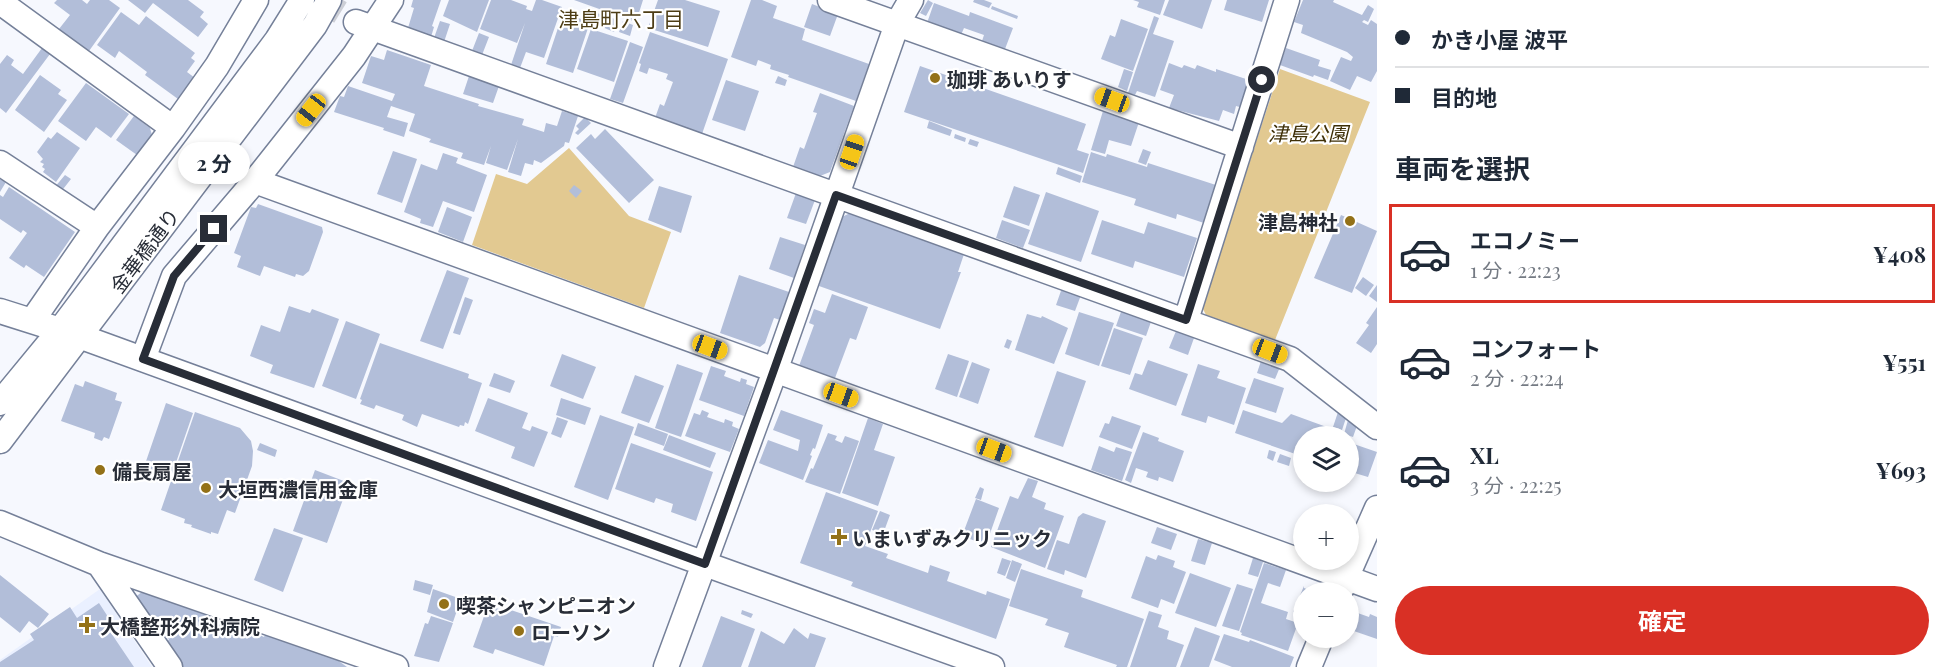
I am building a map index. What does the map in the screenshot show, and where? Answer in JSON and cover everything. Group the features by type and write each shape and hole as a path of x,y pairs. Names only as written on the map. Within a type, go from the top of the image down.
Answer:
{"street":[{"path":"32,321 97,227 217,66 256,0"},
{"name":"金華橋通り","path":"0,441 69,333 277,40 302,0"},
{"name":"金華橋通り","path":"0,403 69,333 315,25 329,0"},
{"path":"143,359 174,276 255,181 354,56 365,25 391,0"},
{"path":"830,0 1241,147"},
{"path":"666,667 775,371 897,24 911,0"},
{"path":"1186,320 1287,0"},
{"path":"0,2 172,128"},
{"path":"365,25 1290,359 1377,427"},
{"path":"0,162 97,227"},
{"path":"255,181 775,371 1335,582"},
{"path":"0,311 143,359 992,667"},
{"path":"1344,582 1377,508"},
{"path":"0,523 99,564 396,667"},
{"path":"99,564 170,667"},
{"path":"1359,587 1377,589"},
{"path":"1309,667 1317,648"}],"shaded area":[{"name":"大橋整形外科病院","path":"100,589 152,667 0,667 0,660"}],"green space":[{"name":"津島公園","path":"1280,69 1370,102 1275,340 1206,315 1202,307"},
{"path":"569,148 629,216 671,232 644,308 472,245 496,174 527,184"}],"building":[{"path":"57,0 82,0 87,4 90,0 109,0 120,8 89,51 59,29 70,15 54,3"},
{"path":"128,0 188,0 204,12 200,17 208,24 198,37 153,3 145,13"},
{"path":"413,0 441,0 432,26 434,27 431,37 408,28 414,8 411,7"},
{"path":"449,0 489,0 477,32 443,16"},
{"path":"491,0 511,0 527,6 526,9 532,11 536,0 562,7 544,58 526,52 520,68 511,65 525,23 517,43 480,29"},
{"path":"574,0 643,0 636,22"},
{"path":"658,0 685,0 720,11 708,47 648,28"},
{"path":"751,0 762,0 777,6 773,18 805,29 802,40 869,64 856,101 788,77 789,75 770,69 771,65 758,60 756,66 731,57"},
{"path":"928,0 933,3 926,16 920,13"},
{"path":"974,0 992,3 989,8 973,2"},
{"path":"1133,0 1165,0 1160,15 1137,7 1139,2"},
{"path":"1169,0 1212,0 1202,29 1163,15"},
{"path":"1227,0 1269,0 1262,22 1224,10"},
{"path":"1303,0 1334,0 1333,2 1362,15 1368,5 1374,9 1368,22 1364,20 1362,22 1368,25 1371,20 1377,24 1377,71 1371,82 1357,76 1350,90 1330,81 1341,57 1351,61 1353,57 1347,52 1301,33 1303,25 1294,22"},
{"path":"934,3 969,16 970,12 1013,28 1005,49 982,41 984,35 964,28 961,35 927,23"},
{"path":"812,4 838,14 830,36 804,27"},
{"path":"992,6 1018,16 1017,19 991,9"},
{"path":"121,12 139,25 146,16 195,53 191,58 195,61 187,72 195,78 178,99 145,75 147,72 119,51 115,58 97,45"},
{"path":"563,13 590,22 573,73 546,64"},
{"path":"597,13 618,20 614,32 595,24"},
{"path":"1154,16 1159,18 1153,34 1174,41 1155,97 1137,91 1135,95 1128,93"},
{"path":"1121,19 1148,29 1133,71 1101,59 1110,35 1115,37"},
{"path":"440,21 450,24 444,42 434,38"},
{"path":"623,21 633,25 630,36 619,32"},
{"path":"591,29 628,41 614,82 577,69"},
{"path":"650,32 728,59 702,134 655,118 660,104 664,106 673,82 666,79 668,74 649,68 647,74 639,71 641,64 639,63"},
{"path":"479,33 489,37 482,55 472,51"},
{"path":"630,42 643,47 623,103 610,99"},
{"path":"42,48 50,54 6,113 0,108 0,64 7,55 14,60 11,65 23,74"},
{"path":"1286,48 1320,60 1318,66 1331,70 1328,80 1280,65"},
{"path":"387,50 431,65 424,86 479,104 478,106 524,119 522,125 544,132 546,123 557,126 562,111 578,116 569,143 565,142 564,146 541,163 534,160 533,165 525,163 521,176 508,172 518,139 507,170 486,163 491,146 484,165 461,158 463,153 429,142 431,139 409,131 415,114 391,106 387,117 408,123 404,137 334,112 340,96 344,97 348,86 392,101 395,94 362,83 371,56 384,60"},
{"path":"1169,63 1182,68 1184,65 1195,69 1197,65 1216,72 1216,69 1252,81 1243,108 1236,106 1234,114 1223,110 1219,121 1169,108 1174,95 1160,90"},
{"path":"920,66 1086,124 1077,150 1089,154 1083,173 904,112"},
{"path":"1124,69 1133,72 1127,91 1118,87"},
{"path":"40,75 61,90 58,94 67,100 44,132 15,110"},
{"path":"469,76 499,86 493,103 463,94"},
{"path":"778,76 787,80 785,86 775,83"},
{"path":"726,80 759,91 745,131 712,120"},
{"path":"86,83 129,114 111,138 96,127 86,141 58,121"},
{"path":"820,93 854,106 830,172 820,176 793,167 800,147 804,149 817,113 813,112"},
{"path":"1103,111 1139,122 1131,146 1109,140 1105,154 1091,150"},
{"path":"134,116 150,128 152,135 137,155 116,140"},
{"path":"585,117 591,123 578,135 575,133 579,129 576,126"},
{"path":"929,121 952,130 950,136 927,128"},
{"path":"605,129 654,180 629,203 576,148 591,134 595,139"},
{"path":"57,132 80,148 56,182 43,172 44,164 40,162 43,159 37,152 48,137 51,139"},
{"path":"955,134 966,138 965,142 954,138"},
{"path":"970,139 979,142 977,147 968,144"},
{"path":"1143,149 1151,152 1146,165 1138,162"},
{"path":"393,151 417,159 402,203 377,194"},
{"path":"1091,152 1106,157 1107,154 1147,167 1148,163 1219,186 1207,224 1177,214 1176,219 1134,205 1136,199 1082,182"},
{"path":"443,153 458,158 456,163 487,175 474,212 443,201 433,227 420,223 421,219 404,212 421,164 437,170"},
{"path":"1058,167 1082,176 1080,183 1056,174"},
{"path":"65,175 71,179 60,193 54,188"},
{"path":"0,179 6,182 0,192"},
{"path":"574,185 582,191 576,198 569,191"},
{"path":"659,186 692,196 681,233 648,220"},
{"path":"1014,186 1040,195 1029,226 1003,217"},
{"path":"9,187 75,232 44,277 26,265 24,268 9,258 27,233 23,230 21,233 0,219 0,195 3,197"},
{"path":"1046,192 1099,211 1081,262 1028,244"},
{"path":"796,193 815,200 806,224 787,218"},
{"path":"258,204 322,227 323,232 309,271 303,276 296,274 295,277 264,266 260,276 237,267 241,256 234,253 251,207 256,208"},
{"path":"447,207 472,217 463,242 438,232"},
{"path":"854,211 965,251 958,272 961,272 940,329 819,286 842,217"},
{"path":"1341,215 1377,231 1352,293 1314,278"},
{"path":"1002,220 1030,230 1023,248 996,238"},
{"path":"1102,220 1144,234 1148,222 1197,238 1184,277 1135,261 1133,268 1091,254"},
{"path":"780,237 805,245 794,278 769,269"},
{"path":"447,270 469,278 443,349 420,341"},
{"path":"739,275 789,292 780,320 774,318 765,343 760,347 720,333"},
{"path":"1363,277 1374,285 1366,296 1355,288"},
{"path":"1377,285 1377,302 1369,296"},
{"path":"1062,288 1081,295 1075,311 1056,305"},
{"path":"832,294 868,307 856,340 850,338 835,378 799,366 814,325 809,323 814,309 825,313"},
{"path":"465,297 473,300 460,335 453,333"},
{"path":"289,306 310,313 312,309 339,319 314,388 270,373 273,365 250,356 261,325 280,332"},
{"path":"1377,307 1377,344 1371,353 1356,343 1369,325 1366,323"},
{"path":"1122,309 1152,319 1146,336 1116,326"},
{"path":"1079,312 1114,323 1099,366 1065,354"},
{"path":"1027,314 1041,318 1042,316 1068,328 1054,364 1015,350"},
{"path":"346,321 380,334 356,399 322,386"},
{"path":"1114,328 1143,338 1130,375 1101,366"},
{"path":"1176,331 1194,338 1188,355 1169,348"},
{"path":"1007,339 1012,341 1009,349 1004,347"},
{"path":"380,343 469,374 468,378 482,383 468,424 465,422 464,426 459,427 422,414 417,427 402,420 404,415 376,405 374,409 360,404"},
{"path":"562,354 596,367 583,399 550,386"},
{"path":"948,354 969,361 957,397 935,389"},
{"path":"1148,360 1188,374 1176,406 1129,389 1135,373 1142,375"},
{"path":"1261,361 1280,367 1275,379 1257,373"},
{"path":"972,362 990,369 978,404 959,397"},
{"path":"677,364 703,373 681,437 655,428"},
{"path":"1198,364 1220,371 1217,378 1246,388 1234,425 1208,416 1206,423 1181,415"},
{"path":"711,366 726,371 724,376 740,382 741,378 747,380 746,384 754,387 744,416 699,400"},
{"path":"1057,371 1086,381 1063,447 1034,437"},
{"path":"494,373 515,381 510,393 489,386"},
{"path":"635,375 664,386 649,423 621,413"},
{"path":"1254,378 1284,388 1276,413 1245,403"},
{"path":"85,381 117,393 115,400 122,402 109,439 104,437 102,441 94,438 95,433 61,421 75,384 83,387"},
{"path":"488,398 528,413 522,428 530,431 532,426 548,432 534,467 511,458 515,447 475,431"},
{"path":"561,398 591,408 585,425 556,415"},
{"path":"166,403 193,413 170,480 143,470"},
{"path":"702,410 709,413 707,417 724,423 725,419 733,422 732,426 739,429 730,452 685,436 694,413 700,415"},
{"path":"781,410 823,425 815,449 813,448 810,455 812,456 803,480 759,463 768,440 798,451 800,440 773,430"},
{"path":"1243,410 1282,423 1291,414 1324,426 1293,426 1293,453 1235,433"},
{"name":"大垣西濃信用金庫","path":"195,412 240,428 251,441 253,451 252,466 235,513 227,510 218,534 191,527 192,525 184,523 185,519 161,510"},
{"path":"1338,412 1347,415 1343,426 1333,426"},
{"path":"600,415 634,427 608,500 574,487"},
{"path":"1112,416 1141,426 1132,449 1099,437 1105,423 1109,424"},
{"path":"557,417 568,421 561,438 551,434"},
{"path":"868,418 883,424 874,450 895,457 878,506 842,493"},
{"path":"1348,420 1358,423 1357,426 1346,426"},
{"path":"638,423 668,434 664,446 634,435"},
{"path":"1143,432 1159,438 1158,441 1184,451 1173,482 1159,477 1158,481 1146,477 1148,472 1136,468 1131,483 1125,480"},
{"path":"828,433 837,436 835,440 842,443 845,436 859,441 840,494 805,482"},
{"path":"669,435 716,453 710,468 663,450"},
{"path":"260,443 277,450 275,457 257,450"},
{"path":"631,443 713,472 696,521 671,512 673,504 656,498 654,503 615,489"},
{"path":"1099,446 1114,452 1116,447 1132,452 1122,481 1091,470"},
{"path":"1359,446 1377,452 1368,477 1359,474"},
{"path":"1269,450 1276,452 1273,461 1267,458"},
{"path":"1280,454 1291,458 1289,466 1277,462"},
{"path":"315,470 349,483 327,543 293,531"},
{"path":"1028,478 1038,481 1032,497 1046,503 1044,509 1064,516 1045,568 991,547 1010,496 1018,499"},
{"path":"980,487 984,489 981,500 975,498"},
{"path":"826,492 878,511 865,546 888,554 886,558 928,573 930,565 950,572 947,581 986,595 987,591 1010,599 996,639 851,586 853,582 800,563"},
{"path":"976,499 999,508 986,545 962,536"},
{"path":"880,511 890,515 883,534 872,530"},
{"path":"1083,513 1106,521 1086,578 1065,570 1064,575 1047,569 1057,540 1069,544 1078,517"},
{"path":"1157,527 1177,534 1171,550 1151,543"},
{"path":"274,528 303,538 283,592 254,580"},
{"path":"1198,539 1212,543 1205,565 1191,561"},
{"path":"1158,555 1175,561 1173,567 1186,572 1174,604 1161,599 1158,608 1131,598 1146,556 1156,560"},
{"path":"1002,558 1011,561 1005,576 997,573"},
{"path":"1253,558 1263,562 1258,577 1248,574"},
{"path":"1012,560 1022,564 1015,582 1006,578"},
{"path":"1264,563 1286,570 1280,587 1268,583 1261,603 1288,612 1286,619 1293,621 1293,637 1288,651 1241,635 1240,632"},
{"path":"1021,569 1083,590 1081,597 1144,619 1127,667 1116,667 1117,665 1064,647 1069,633 1045,625 1048,619 1009,606"},
{"path":"1190,573 1231,588 1216,627 1175,613"},
{"path":"0,575 49,614 38,628 29,621 20,633 0,617"},
{"path":"415,580 433,585 430,595 413,590"},
{"path":"1237,584 1253,589 1239,631 1222,626"},
{"name":"喫茶シャンピニオン","path":"433,589 461,599 453,622 427,612"},
{"path":"143,591 228,622 230,626 233,623 264,637 266,633 336,659 347,667 181,667 166,644 169,639 155,633 133,599"},
{"name":"大橋整形外科病院","path":"99,603 112,623 107,627 134,667 0,667 0,662 34,640 30,634 70,607 77,618"},
{"name":"ローソン","path":"488,605 504,611 505,608 561,627 558,637 554,636 544,666 495,649 493,654 473,647"},
{"path":"742,610 753,614 751,618 741,614"},
{"path":"1149,611 1162,615 1158,627 1169,631 1167,639 1184,645 1176,667 1130,667"},
{"path":"1359,613 1377,617 1377,639 1359,633"},
{"path":"431,616 453,623 439,662 414,656 425,623 428,624"},
{"path":"721,616 755,629 741,667 702,667"},
{"path":"1195,627 1220,636 1209,667 1180,667"},
{"path":"794,628 808,639 810,633 826,638 815,667 748,667 761,631 784,644"},
{"path":"1224,634 1249,642 1250,640 1294,657 1290,667 1232,667 1214,660"}],"tunnel":[{"path":"320,0 356,22"}],"place":[{"name":"珈琲 あいりす","path":"935,78"},
{"name":"津島神社","path":"1350,221"},
{"name":"備長扇屋","path":"100,470"},
{"name":"大垣西濃信用金庫","path":"206,488"},
{"name":"いまいずみクリニック","path":"839,537"},
{"name":"喫茶シャンピニオン","path":"444,604"},
{"name":"大橋整形外科病院","path":"87,625"},
{"name":"ローソン","path":"519,631"}],"district":[{"name":"津島町六丁目","path":"621,18"}],"route":[{"path":"214,229 174,276 143,359 705,564 836,195 1186,320 1262,80"}]}
